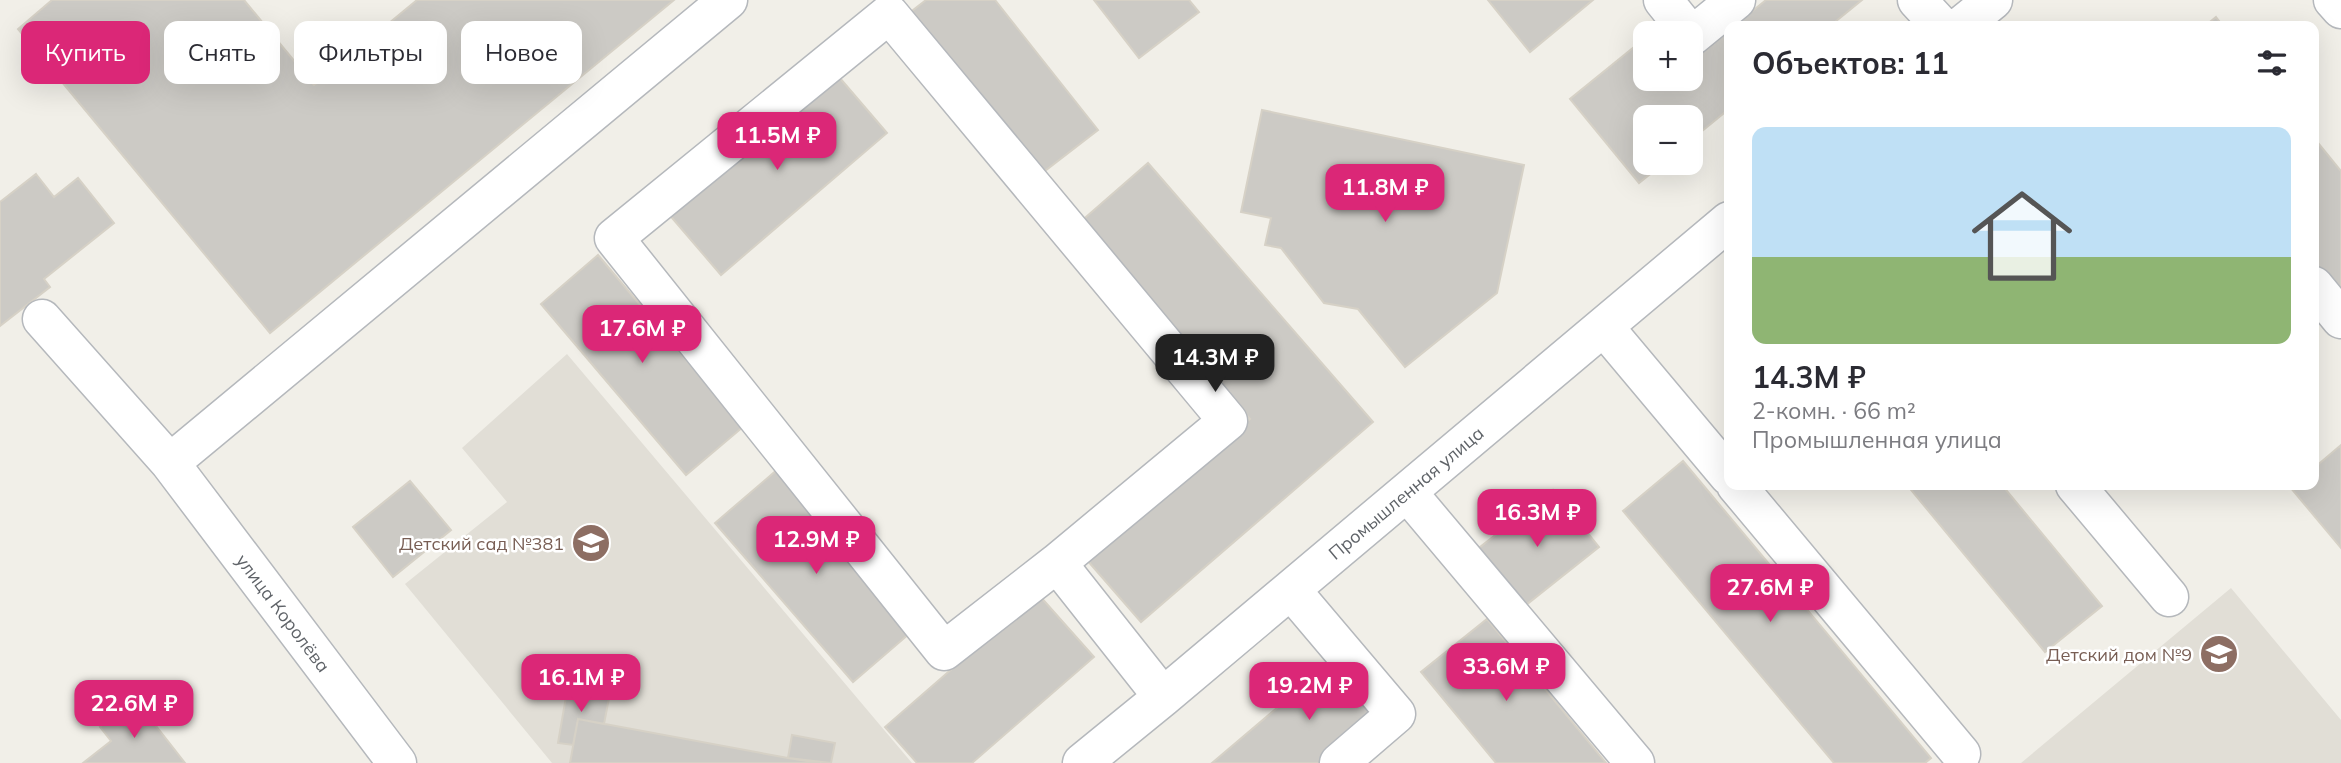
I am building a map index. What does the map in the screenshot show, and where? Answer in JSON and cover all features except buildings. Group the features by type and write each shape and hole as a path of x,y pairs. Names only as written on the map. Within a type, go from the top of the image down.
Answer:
{"street":[{"path":"170,463 728,0"},
{"path":"1663,0 1692,36 1736,0"},
{"path":"1917,0 1936,21"},
{"path":"1967,21 1993,0"},
{"path":"2333,0 2341,9"},
{"path":"889,14 1228,421 1057,563 944,651 614,238 889,14"},
{"name":"Промышленная улица","path":"1082,763 1724,226"},
{"path":"2319,292 2341,320"},
{"name":"улица Королёва","path":"42,319 170,463 397,763"},
{"path":"1604,327 1724,470"},
{"path":"1740,490 1961,754"},
{"path":"2079,490 2169,597"},
{"path":"1407,492 1635,763"},
{"path":"1057,563 1163,698"},
{"path":"1291,590 1396,714 1339,763"}],"shaded area":[{"name":"Детский сад №381","path":"567,354 912,763 552,763 405,584 507,502 462,448"},
{"name":"Детский дом №9","path":"2231,588 2341,720 2341,763 2021,763"}],"place":[{"name":"Детский сад №381","path":"591,543"},
{"name":"Детский дом №9","path":"2219,654"}]}
